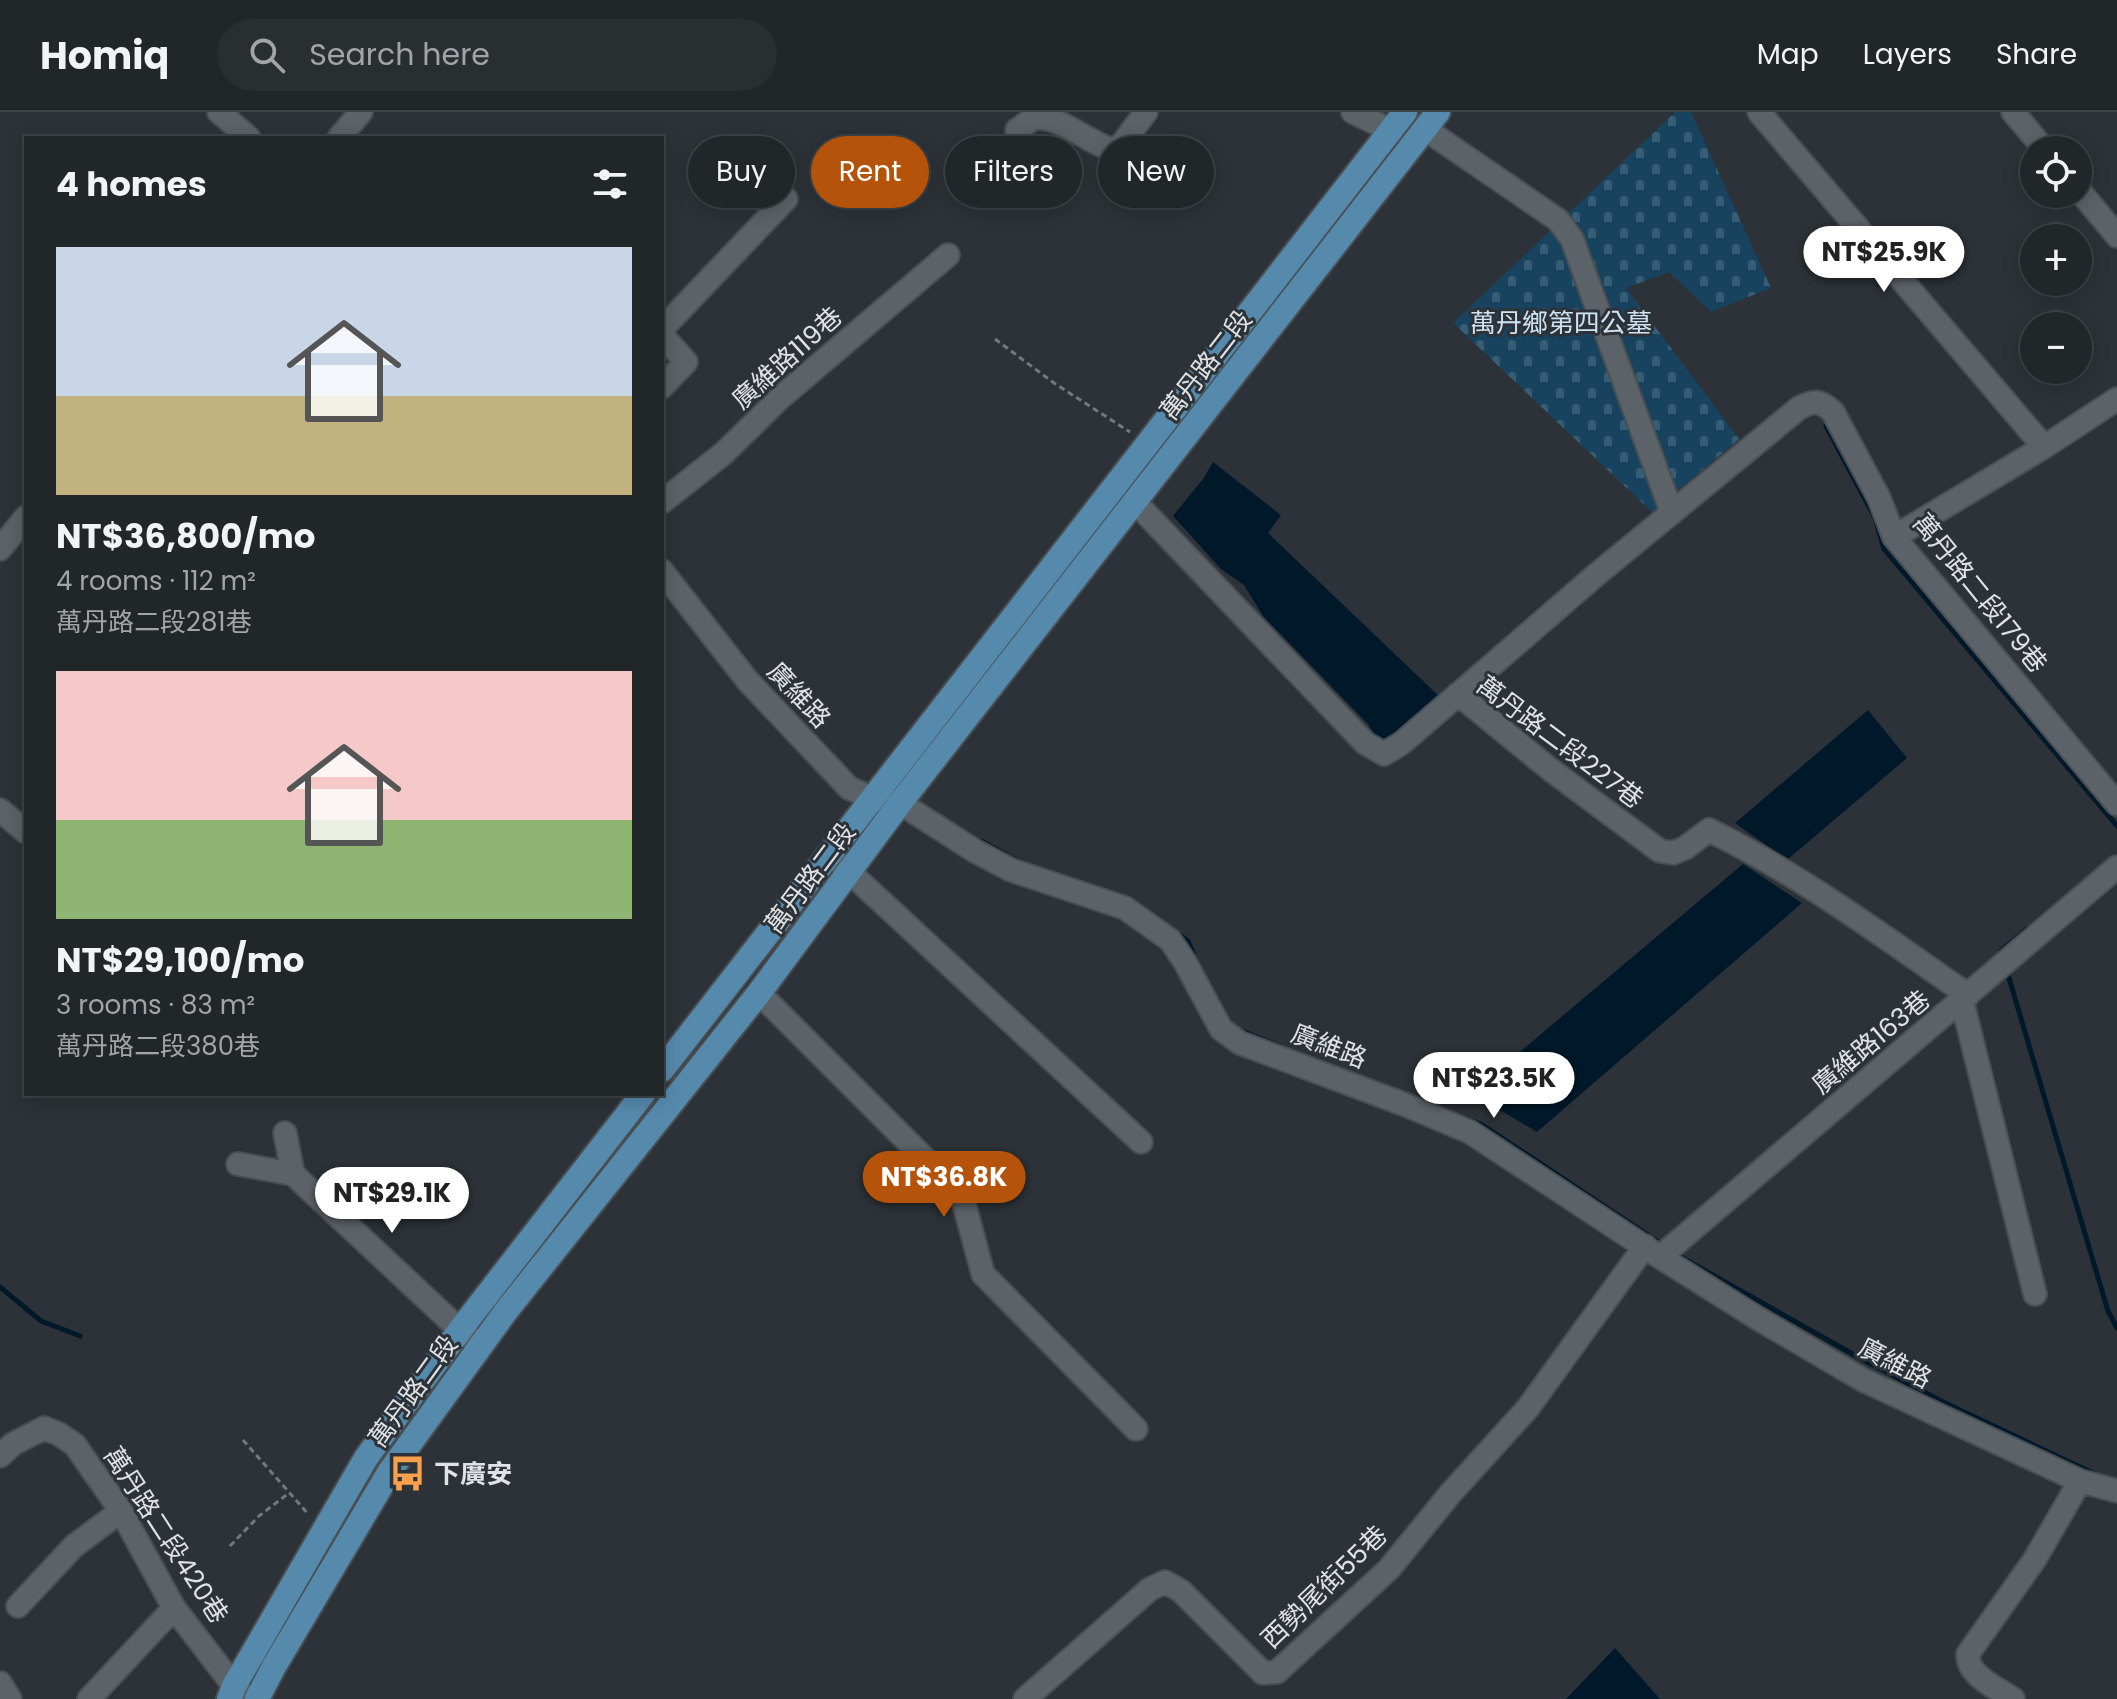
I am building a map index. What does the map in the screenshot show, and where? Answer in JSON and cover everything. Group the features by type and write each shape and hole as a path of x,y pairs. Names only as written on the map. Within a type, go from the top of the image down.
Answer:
{"main road":[{"name":"萬丹路二段","path":"664,1067 1398,121"},
{"name":"萬丹路二段","path":"257,1699 390,1471 506,1311 759,993 900,803 1432,121"},
{"name":"萬丹路二段","path":"237,1695 366,1458 460,1330 641,1096"}],"street":[{"path":"219,112 247,136"},
{"path":"341,136 361,112"},
{"path":"1017,130 1035,117 1053,117 1101,147 1113,150 1122,144 1146,112"},
{"path":"1353,112 1398,121"},
{"path":"1759,112 2044,447"},
{"path":"2013,112 2033,136"},
{"path":"1432,121 1558,220 1572,239 1672,513"},
{"path":"2092,206 2117,236"},
{"path":"664,327 777,208"},
{"name":"廣維路119巷","path":"664,500 724,453 780,398 948,255"},
{"path":"664,337 686,362 664,385"},
{"path":"1894,537 2044,447 2117,399"},
{"name":"萬丹路二段179巷","path":"1458,694 1596,575 1799,408 1812,401 1823,402 1833,412 1879,498 1894,537 2117,804"},
{"name":"萬丹路二段227巷","path":"1135,502 1365,743 1384,754 1402,743 1458,694 1551,770 1660,851 1673,853 1709,830 1744,847 1857,918 1964,999"},
{"path":"0,549 24,519"},
{"name":"廣維路","path":"664,574 747,680 849,788 872,798 900,803 1011,870 1125,908 1170,940 1221,1029 1240,1043 1470,1132 1652,1252 1863,1380 2080,1481 2117,1491"},
{"path":"0,810 24,830"},
{"path":"830,854 1141,1142"},
{"name":"廣維路163巷","path":"1652,1252 1964,999 2117,867"},
{"path":"759,993 962,1196 983,1274 1136,1429"},
{"path":"1964,999 2035,1294"},
{"path":"285,1133 293,1174"},
{"path":"238,1164 293,1174 481,1346"},
{"name":"西勢尾街55巷","path":"1025,1699 1150,1589 1165,1582 1181,1591 1263,1673 1277,1672 1389,1569 1450,1494 1528,1408 1652,1252"},
{"name":"萬丹路二段420巷","path":"0,1456 13,1444 44,1428 75,1445 121,1511 174,1608 237,1695"},
{"path":"2010,1698 1971,1669 1968,1654 2035,1559 2080,1481"},
{"path":"18,1606 74,1546 121,1511"},
{"path":"89,1699 174,1608"},
{"path":"0,1683 10,1699"}],"path":[{"path":"995,339 1054,383 1148,443"},
{"path":"243,1440 324,1531"},
{"path":"230,1546 259,1516 289,1493"}],"green space":[{"name":"萬丹鄉第四公墓","path":"1675,112 1691,112 1771,288 1711,312 1669,272 1626,288 1739,439 1652,512 1453,323"}],"shaded area":[{"path":"1213,462 1281,515 1268,533 1442,699 1398,737 1380,743 1368,724 1263,616 1244,585 1221,569 1173,516"},
{"path":"1868,710 1907,758 1787,860 1735,823"},
{"path":"1743,864 1802,903 1537,1132 1471,1093"},
{"path":"1615,1648 1660,1699 1566,1699"}],"waterway":[{"path":"1826,426 1875,518 1884,549 2117,826"},
{"path":"975,840 1023,864"},
{"path":"2002,955 2001,951 2027,929"},
{"path":"1176,932 1188,941 1197,963"},
{"path":"2006,968 2108,1311 2117,1328"},
{"path":"1239,1030 1282,1047"},
{"path":"1466,1119 1481,1124 1663,1245"},
{"path":"1674,1253 1943,1402 2097,1475"},
{"path":"0,1287 41,1321 80,1336"}],"place":[{"name":"下廣安","path":"408,1474"}]}
